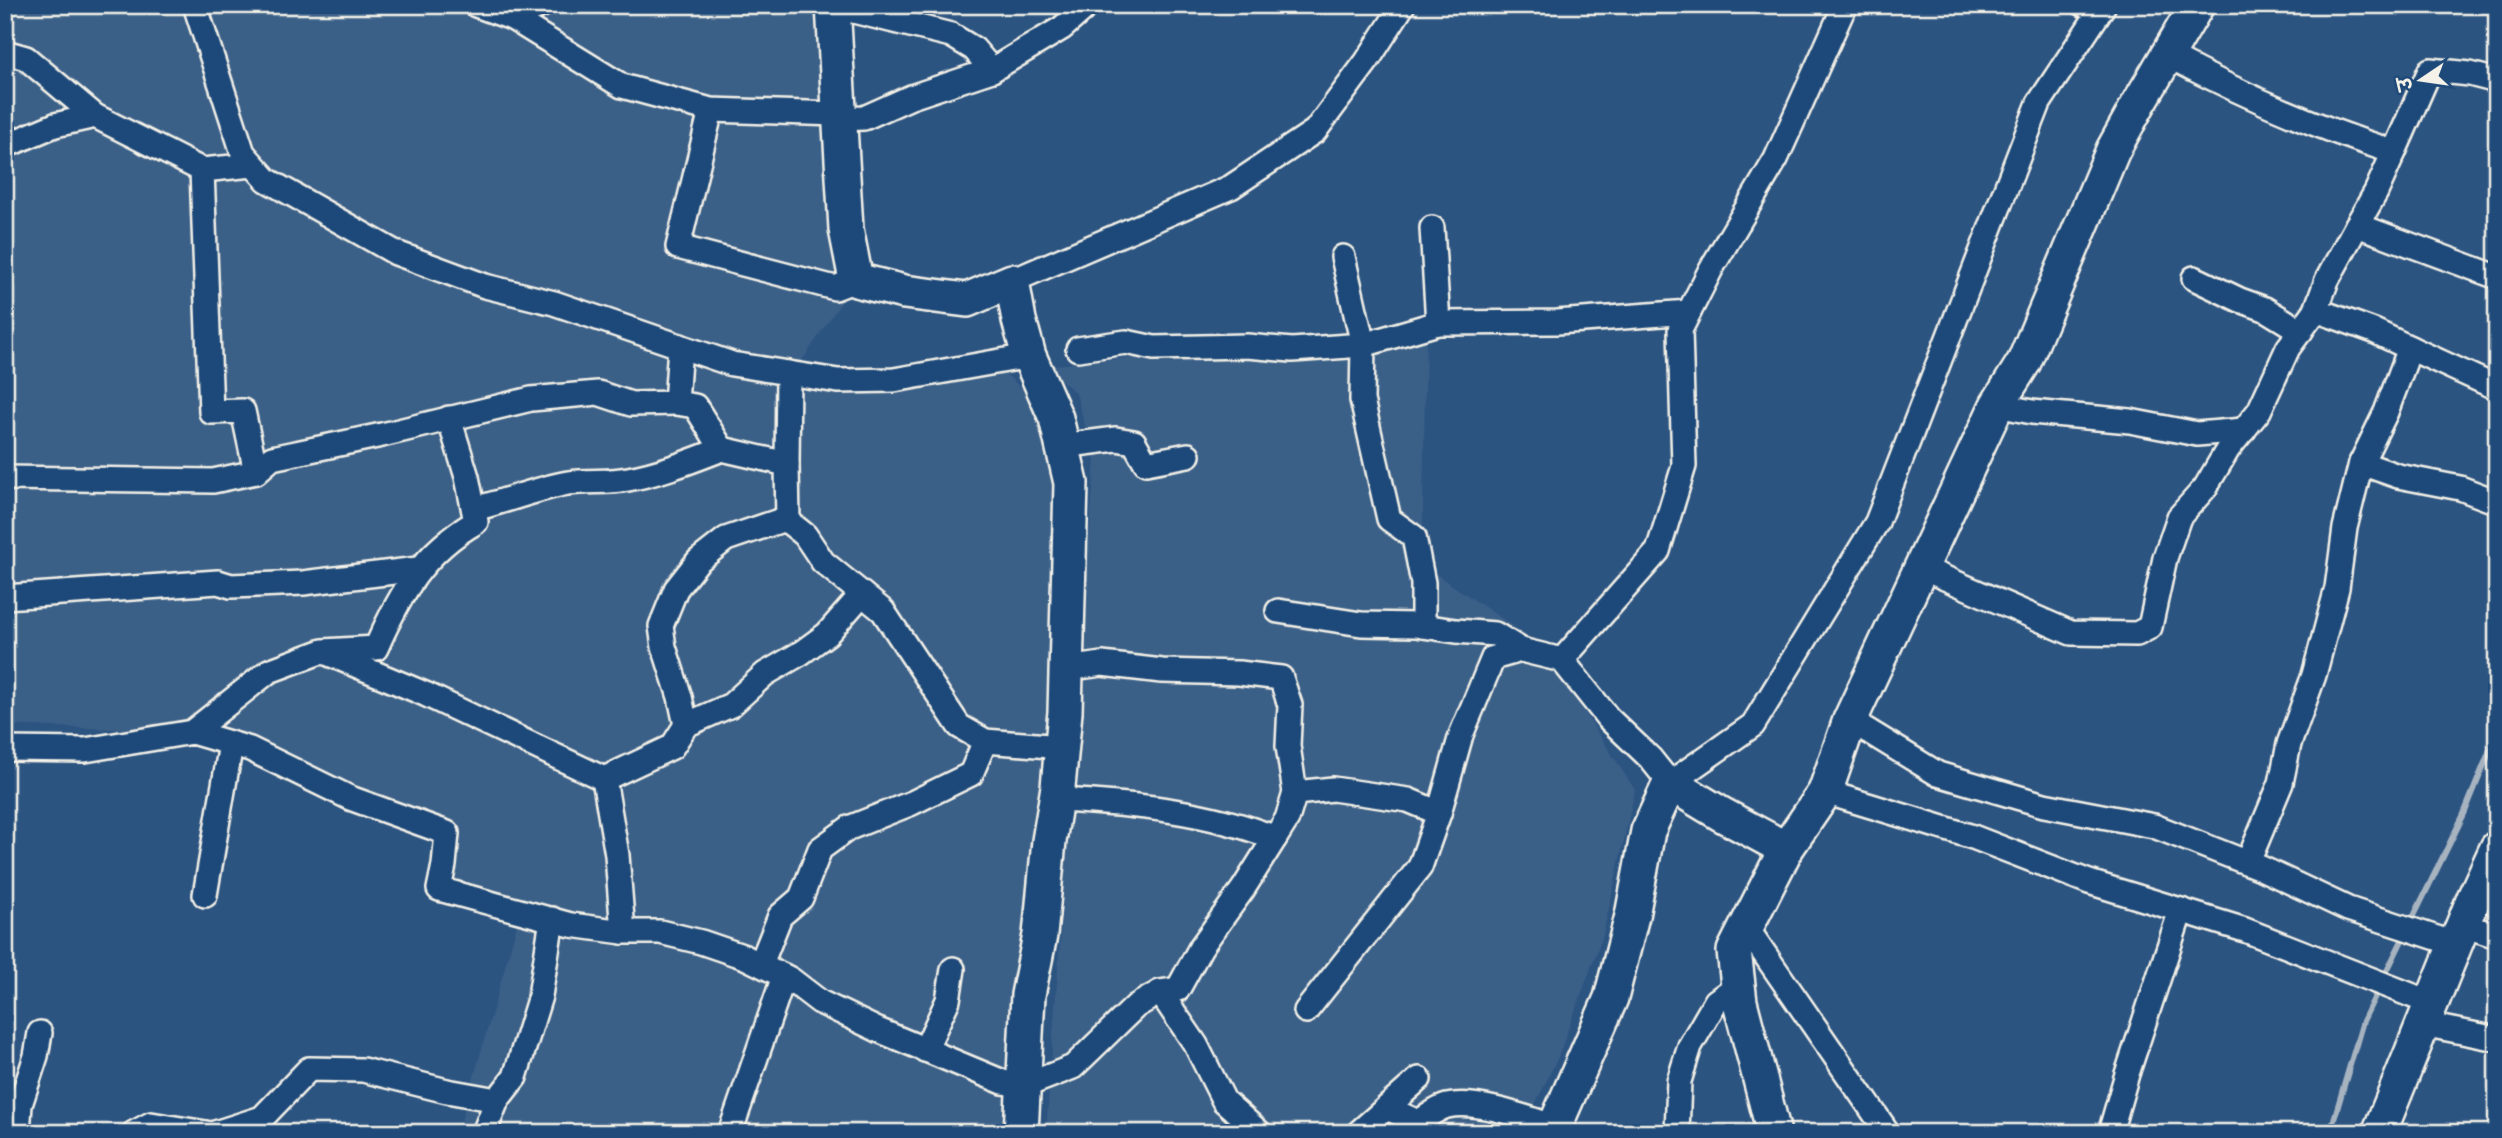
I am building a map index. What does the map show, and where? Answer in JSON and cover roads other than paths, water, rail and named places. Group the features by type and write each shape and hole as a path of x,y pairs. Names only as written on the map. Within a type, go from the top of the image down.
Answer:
{"street":[{"path":"195,5 243,153 267,180 396,253 485,286 554,303 732,364 838,381 894,380 1029,356"},
{"path":"476,5 512,19 622,86 711,110 838,114 839,119"},
{"path":"512,19 542,5"},
{"path":"839,119 864,118 911,97 992,71 1062,27 1088,5"},
{"path":"711,110 678,247 835,288 856,280 904,292 967,300 1231,187 1315,131 1367,61 1403,5"},
{"path":"1562,660 1658,551 1684,466 1680,330 1710,269 1776,159 1845,5"},
{"path":"1774,1133 1740,1002 1734,951 1786,849 1825,792 1850,720 1997,405 2024,362 2113,150 2197,5"},
{"path":"856,280 846,229 833,6 951,35 974,49 992,71"},
{"path":"1387,1108 1418,1122 1447,1106 1479,1107 1506,1111 1554,1130 1611,998 1632,916 1648,831 1670,783 1753,725 1877,522 2039,103 2100,11"},
{"path":"5,52 26,58 95,116 202,170 253,165"},
{"path":"2167,55 2236,91 2336,134 2394,152"},
{"path":"1922,568 2071,633 2137,634 2150,627 2165,558 2179,517 2205,488 2228,449 2259,411 2288,348 2316,310 2326,280 2376,192 2430,70 2470,74 2497,81"},
{"path":"5,146 55,125 95,116"},
{"path":"202,170 211,412 243,411 256,472"},
{"path":"2357,225 2497,277"},
{"path":"1432,228 1438,323"},
{"path":"1343,257 1363,345 1362,400 1389,519 1414,537 1423,583 1423,626"},
{"path":"2194,278 2265,309 2301,331"},
{"path":"1012,281 1018,320 1029,356 1056,418 1071,483 1062,747 1040,935 1028,995 1021,1133"},
{"path":"2316,310 2374,331 2497,388"},
{"path":"1078,349 1126,342 1154,348 1247,346 1292,350 1363,345 1438,323 1556,322 1689,312"},
{"path":"676,403 680,346"},
{"path":"2248,863 2281,783 2289,744 2314,675 2337,588 2345,528 2361,463 2386,412 2410,348"},
{"path":"788,373 788,522"},
{"path":"5,478 214,481 256,472 272,458 382,435 531,398 598,393 631,404 676,403 695,406 722,449"},
{"path":"1997,405 2032,412 2130,421 2197,434 2244,430"},
{"path":"192,732 269,671 323,651 376,648 398,600 418,569 458,532 476,522 467,477 449,418"},
{"path":"1062,446 1116,439 1134,442 1146,463 1188,455"},
{"path":"474,509 531,491 571,483 626,480 673,469 722,449 787,464"},
{"path":"2361,463 2398,476 2460,488 2497,502"},
{"path":"686,725 664,647 661,626 676,589 698,561 726,540 785,519 806,535 822,562 883,611 959,726 985,741 1062,747"},
{"path":"5,597 218,582 231,586 303,583 418,569"},
{"path":"604,779 672,747 686,725 731,705 765,674 827,634 862,594"},
{"path":"1278,611 1361,624 1423,626 1495,634 1521,650 1562,660 1608,718 1650,758 1670,783 1786,849"},
{"path":"1306,1011 1420,867 1439,813 1461,735 1493,658 1521,650"},
{"path":"323,651 425,694 604,779"},
{"path":"5,749 85,750 192,732 250,749 350,798 447,833 439,889 571,925 623,932 660,932 701,942 761,964 784,976 820,1002 925,1050 1003,1082 1024,1086 1073,1067 1136,1006 1160,992 1178,989 1200,947 1244,889 1287,819 1295,793 1288,746 1290,705 1281,678 1239,673 1162,671 1102,664 1066,669"},
{"path":"1850,720 1938,774 2044,805 2154,826 2248,863 2348,909 2459,934 2497,936"},
{"path":"761,964 780,916 802,898 820,849 849,828 912,803 971,774 985,741"},
{"path":"205,895 232,744"},
{"path":"604,779 617,855 623,932"},
{"path":"1295,793 1333,789 1408,800 1439,813"},
{"path":"1825,792 1973,837 2089,882 2245,930 2427,1014 2497,1039"},
{"path":"1053,816 1061,800 1093,802 1180,812 1243,825 1275,838"},
{"path":"2379,1133 2459,934 2497,848"},
{"path":"2110,1133 2181,910"},
{"path":"484,1133 497,1100 515,1077 540,996 552,919"},
{"path":"1746,927 1888,1133"},
{"path":"925,1050 948,1000 953,969"},
{"path":"730,1133 784,976"},
{"path":"1677,1133 1679,1081 1689,1046 1716,1001 1738,985"},
{"path":"1160,992 1196,1045 1224,1101 1261,1133"},
{"path":"18,1133 20,1105 36,1056 40,1033"},
{"path":"215,1133 262,1118 309,1069 363,1070 446,1091 497,1100"},
{"path":"1358,1133 1419,1079"},
{"path":"134,1133 151,1124 206,1133"}],"lane":[{"path":"2075,5 2100,11"}],"waterway":[{"path":"2383,979 2464,814 2497,733"},
{"path":"2330,1133 2363,1021 2379,988"}]}
